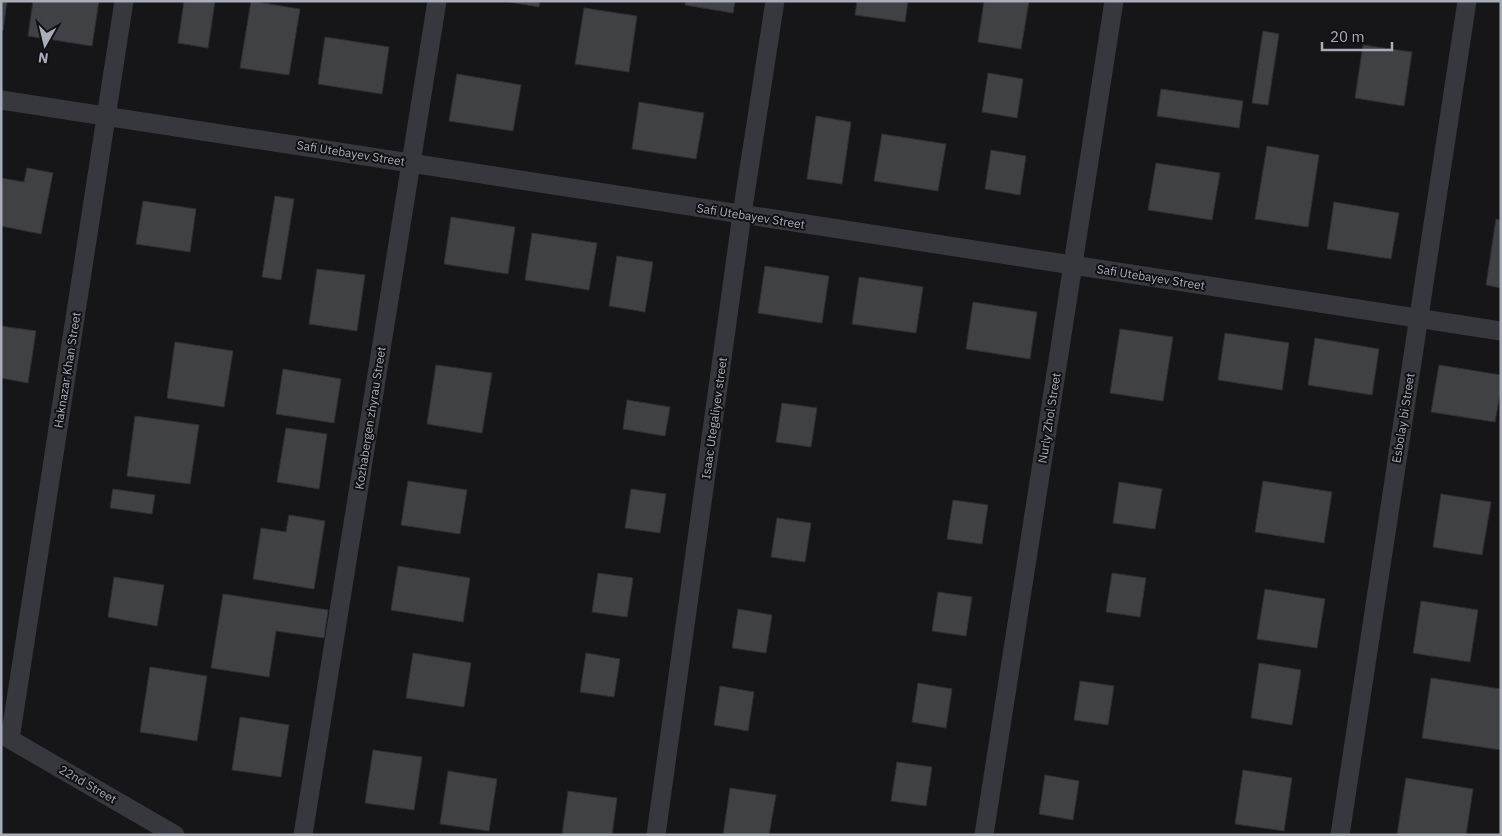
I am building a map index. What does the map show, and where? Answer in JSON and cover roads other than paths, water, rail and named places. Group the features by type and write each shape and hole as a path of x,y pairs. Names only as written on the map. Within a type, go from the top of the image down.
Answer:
{"street":[{"name":"Haknazar Khan Street","path":"5,736 124,1"},
{"name":"Kozhabergen zhyrau Street","path":"303,835 437,1"},
{"name":"Isaac Utegaliyev street","path":"656,835 742,214 775,1"},
{"name":"Nurly Zhol Street","path":"984,835 1114,1"},
{"name":"Esbolay bi Street","path":"1340,835 1467,1"},
{"name":"Safi Utebayev Street","path":"1,100 1501,331"},
{"name":"22nd Street","path":"5,736 175,835"}]}
